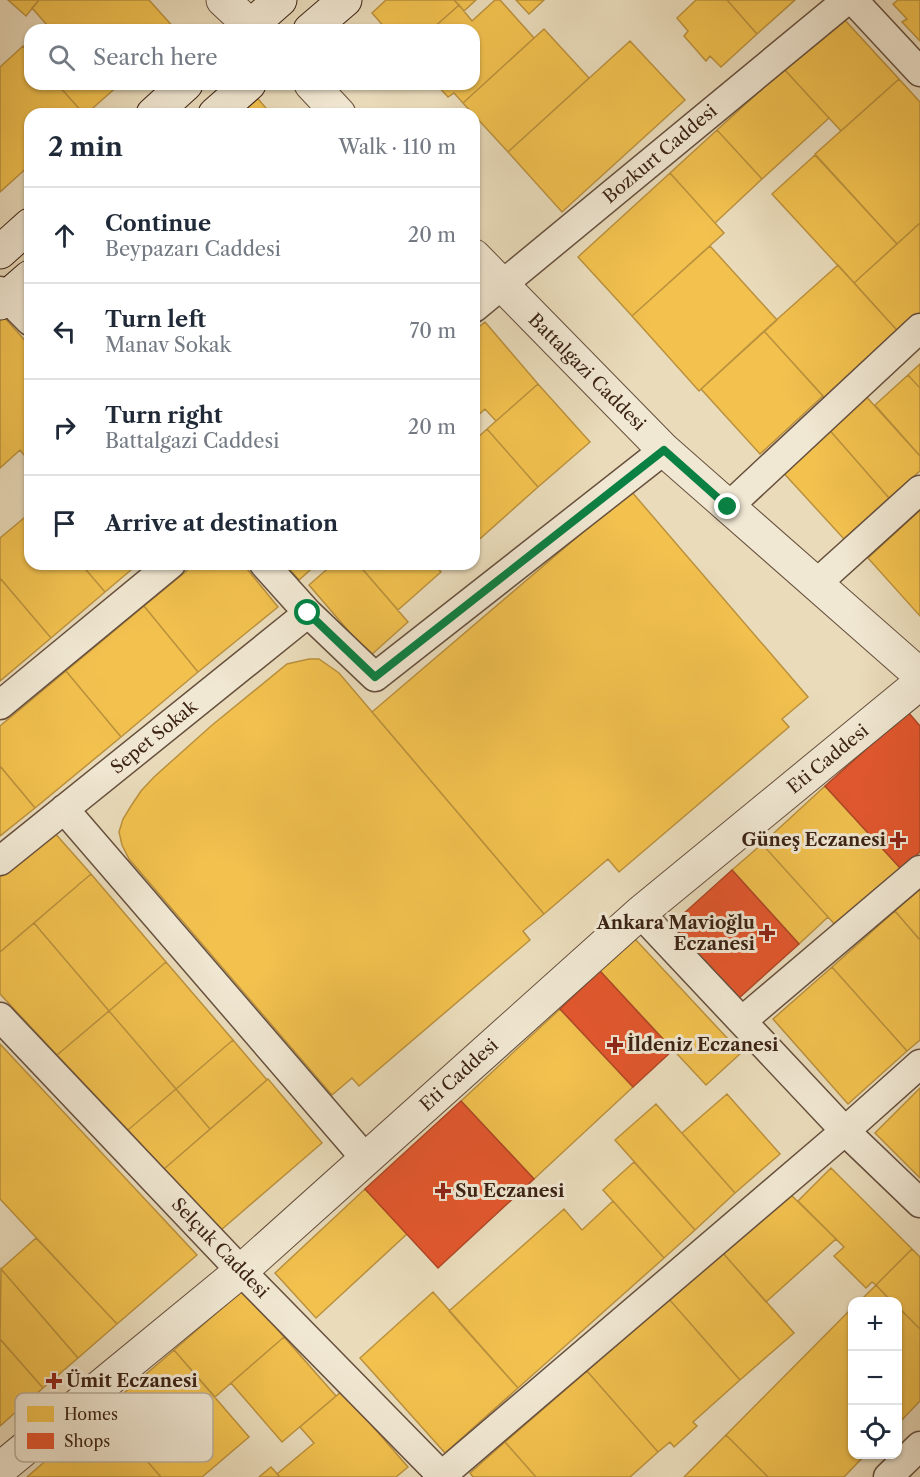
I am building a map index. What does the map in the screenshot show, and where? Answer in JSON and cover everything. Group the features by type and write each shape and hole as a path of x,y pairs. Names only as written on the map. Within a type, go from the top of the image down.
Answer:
{"street":[{"path":"223,0 246,24"},
{"path":"256,24 280,0"},
{"path":"317,24 345,0"},
{"name":"Bozkurt Caddesi","path":"480,303 847,0"},
{"path":"853,0 920,72"},
{"path":"160,108 179,90"},
{"path":"222,108 242,90"},
{"path":"317,90 333,108"},
{"path":"0,252 24,230"},
{"name":"Battalgazi Caddesi","path":"480,262 664,450 920,675"},
{"path":"9,292 24,313"},
{"path":"728,507 920,328"},
{"path":"269,570 308,613 375,677 664,450"},
{"path":"816,584 920,490"},
{"path":"0,705 164,570"},
{"name":"Sepet Sokak","path":"0,861 308,613"},
{"name":"Eti Caddesi","path":"92,1393 241,1270 640,913 920,683"},
{"path":"64,809 366,1159"},
{"path":"742,1021 920,870"},
{"path":"640,913 845,1131 920,1203"},
{"name":"Selçuk Caddesi","path":"0,1017 442,1477"},
{"path":"442,1477 920,1064"},
{"path":"888,1477 920,1446"},
{"name":"Eti Caddesi","path":"0,1469 15,1457"}],"building: Homes":[{"path":"8,0 39,0 26,16"},
{"path":"39,0 149,0 171,24 46,24 32,8"},
{"path":"386,0 454,0 459,5 438,24 382,24 372,13"},
{"path":"454,0 476,0 464,11"},
{"path":"495,0 500,0 534,38 480,87 480,24 438,24 459,5 472,21"},
{"path":"516,0 544,0 529,14"},
{"path":"696,0 727,0 757,34 721,67 710,56 706,61 684,36 688,31 677,18"},
{"path":"727,0 795,0 757,34"},
{"path":"898,0 920,0 920,41 902,22 907,19 893,4"},
{"path":"842,17 899,79 841,131 784,69"},
{"path":"544,29 589,78 508,152 480,122 480,108 468,108 463,103 480,90 480,87"},
{"path":"630,41 685,100 562,212 508,152"},
{"path":"23,46 24,90 62,90 79,108 24,108 24,170 0,192 0,67"},
{"path":"784,69 829,118 762,179 717,130"},
{"path":"899,79 920,102 920,223 897,244 815,154"},
{"path":"62,90 113,90 93,108 79,108"},
{"path":"442,90 477,90 463,103 454,93 448,97"},
{"path":"253,93 266,108 236,108"},
{"path":"717,130 762,179 715,223 670,173"},
{"path":"815,155 897,244 854,283 772,194"},
{"path":"670,173 724,233 632,316 578,257"},
{"path":"920,223 920,323 904,338 854,283"},
{"path":"710,246 777,320 699,391 632,316"},
{"path":"838,265 904,338 830,404 764,331"},
{"path":"3,316 24,339 24,455 20,450 0,468 0,319"},
{"path":"485,322 538,384 496,421 485,409 480,414 480,326"},
{"path":"764,331 823,396 760,454 701,389"},
{"path":"920,364 920,388 908,375"},
{"path":"908,375 920,388 920,456 875,405"},
{"path":"538,384 590,442 538,487 487,429"},
{"path":"863,393 920,456 920,471 889,498 826,426"},
{"path":"826,426 889,498 844,539 779,468"},
{"path":"487,429 538,487 480,539 480,435"},
{"path":"631,491 808,697 782,719 789,727 619,872 608,859 544,914 372,712"},
{"path":"920,510 920,616 868,558"},
{"path":"24,518 24,570 86,570 105,592 51,638 0,578 0,538"},
{"path":"86,570 131,570 105,592"},
{"path":"188,570 248,570 278,607 198,672 144,606"},
{"path":"290,570 310,570 299,580"},
{"path":"326,570 363,570 408,622 370,656 309,585"},
{"path":"363,570 439,570 441,572 398,610"},
{"path":"0,578 51,638 0,681"},
{"path":"144,606 198,672 121,737 66,671"},
{"path":"319,659 339,673 544,914 523,931 530,940 359,1086 352,1078 332,1095 129,859 119,832 123,819 131,806 154,777 211,726 287,664"},
{"path":"66,671 121,737 35,808 0,766 0,726"},
{"path":"0,766 35,808 0,836"},
{"path":"825,786 901,869 837,927 762,844"},
{"path":"53,831 91,874 0,952 0,877"},
{"path":"762,844 828,917 799,944 732,870"},
{"path":"91,874 166,962 109,1011 34,923"},
{"path":"920,889 920,940 895,911"},
{"path":"895,911 920,940 920,1040 907,1051 832,967"},
{"path":"34,923 109,1011 57,1055 0,994 0,952"},
{"path":"635,939 741,1053 706,1085 600,971"},
{"path":"166,962 233,1040 176,1089 109,1011"},
{"path":"832,967 907,1051 848,1104 773,1019"},
{"path":"560,1009 633,1087 534,1179 461,1101"},
{"path":"109,1011 176,1089 128,1130 57,1055"},
{"path":"233,1040 267,1080 210,1129 176,1089"},
{"path":"0,1044 197,1255 117,1324 0,1199"},
{"path":"268,1079 322,1143 221,1230 164,1169"},
{"path":"920,1088 920,1178 875,1133"},
{"path":"176,1089 210,1129 164,1169 128,1130"},
{"path":"727,1094 780,1154 735,1193 682,1133"},
{"path":"656,1104 735,1193 695,1230 615,1140"},
{"path":"634,1162 695,1230 664,1258 603,1190"},
{"path":"831,1168 912,1249 876,1285 872,1282 866,1288 834,1256 844,1247 798,1201"},
{"path":"365,1189 407,1234 316,1318 275,1273"},
{"path":"789,1193 836,1239 766,1302 722,1252"},
{"path":"613,1201 664,1258 518,1388 449,1311 564,1209 582,1230"},
{"path":"36,1238 117,1324 78,1358 1,1269"},
{"path":"912,1249 920,1257 920,1329 902,1311 902,1297 887,1297 876,1285"},
{"path":"722,1252 794,1333 740,1380 669,1299"},
{"path":"1,1269 78,1358 43,1388 0,1339"},
{"path":"876,1285 887,1297 864,1297"},
{"path":"244,1289 284,1337 215,1397 174,1350"},
{"path":"433,1292 518,1388 445,1453 360,1358"},
{"path":"669,1299 740,1380 693,1422 697,1426 674,1447 670,1442 658,1452 587,1371"},
{"path":"902,1311 920,1329 920,1401 902,1420"},
{"path":"848,1312 848,1459 861,1459 844,1477 768,1477 726,1435"},
{"path":"284,1337 336,1396 282,1442 231,1383"},
{"path":"0,1339 43,1388 37,1393 15,1393 15,1413 0,1426"},
{"path":"174,1350 211,1393 124,1393"},
{"path":"587,1371 658,1452 630,1477 536,1477 505,1442"},
{"path":"342,1391 408,1467 396,1477 280,1477 277,1474 314,1443 300,1427"},
{"path":"213,1395 249,1437 202,1477 161,1477 148,1462 213,1462"},
{"path":"726,1435 768,1477 684,1477"},
{"path":"505,1442 536,1477 473,1477 470,1473"},
{"path":"44,1462 148,1462 161,1477 27,1477"},
{"path":"271,1467 280,1477 259,1477"}],"building: Shops":[{"path":"908,712 920,726 920,852 901,869 825,786"},
{"path":"732,870 799,944 738,999 671,925"},
{"path":"600,971 673,1050 633,1087 560,1009"},
{"path":"461,1101 534,1179 438,1268 365,1189"}],"place":[{"name":"Güneş Eczanesi","path":"898,840"},
{"name":"Ankara Mavioğlu Eczanesi","path":"767,933"},
{"name":"İldeniz Eczanesi","path":"615,1045"},
{"name":"Su Eczanesi","path":"443,1191"},
{"name":"Ümit Eczanesi","path":"54,1381"}],"route":[{"path":"308,613 375,677 664,450 728,507"}]}
